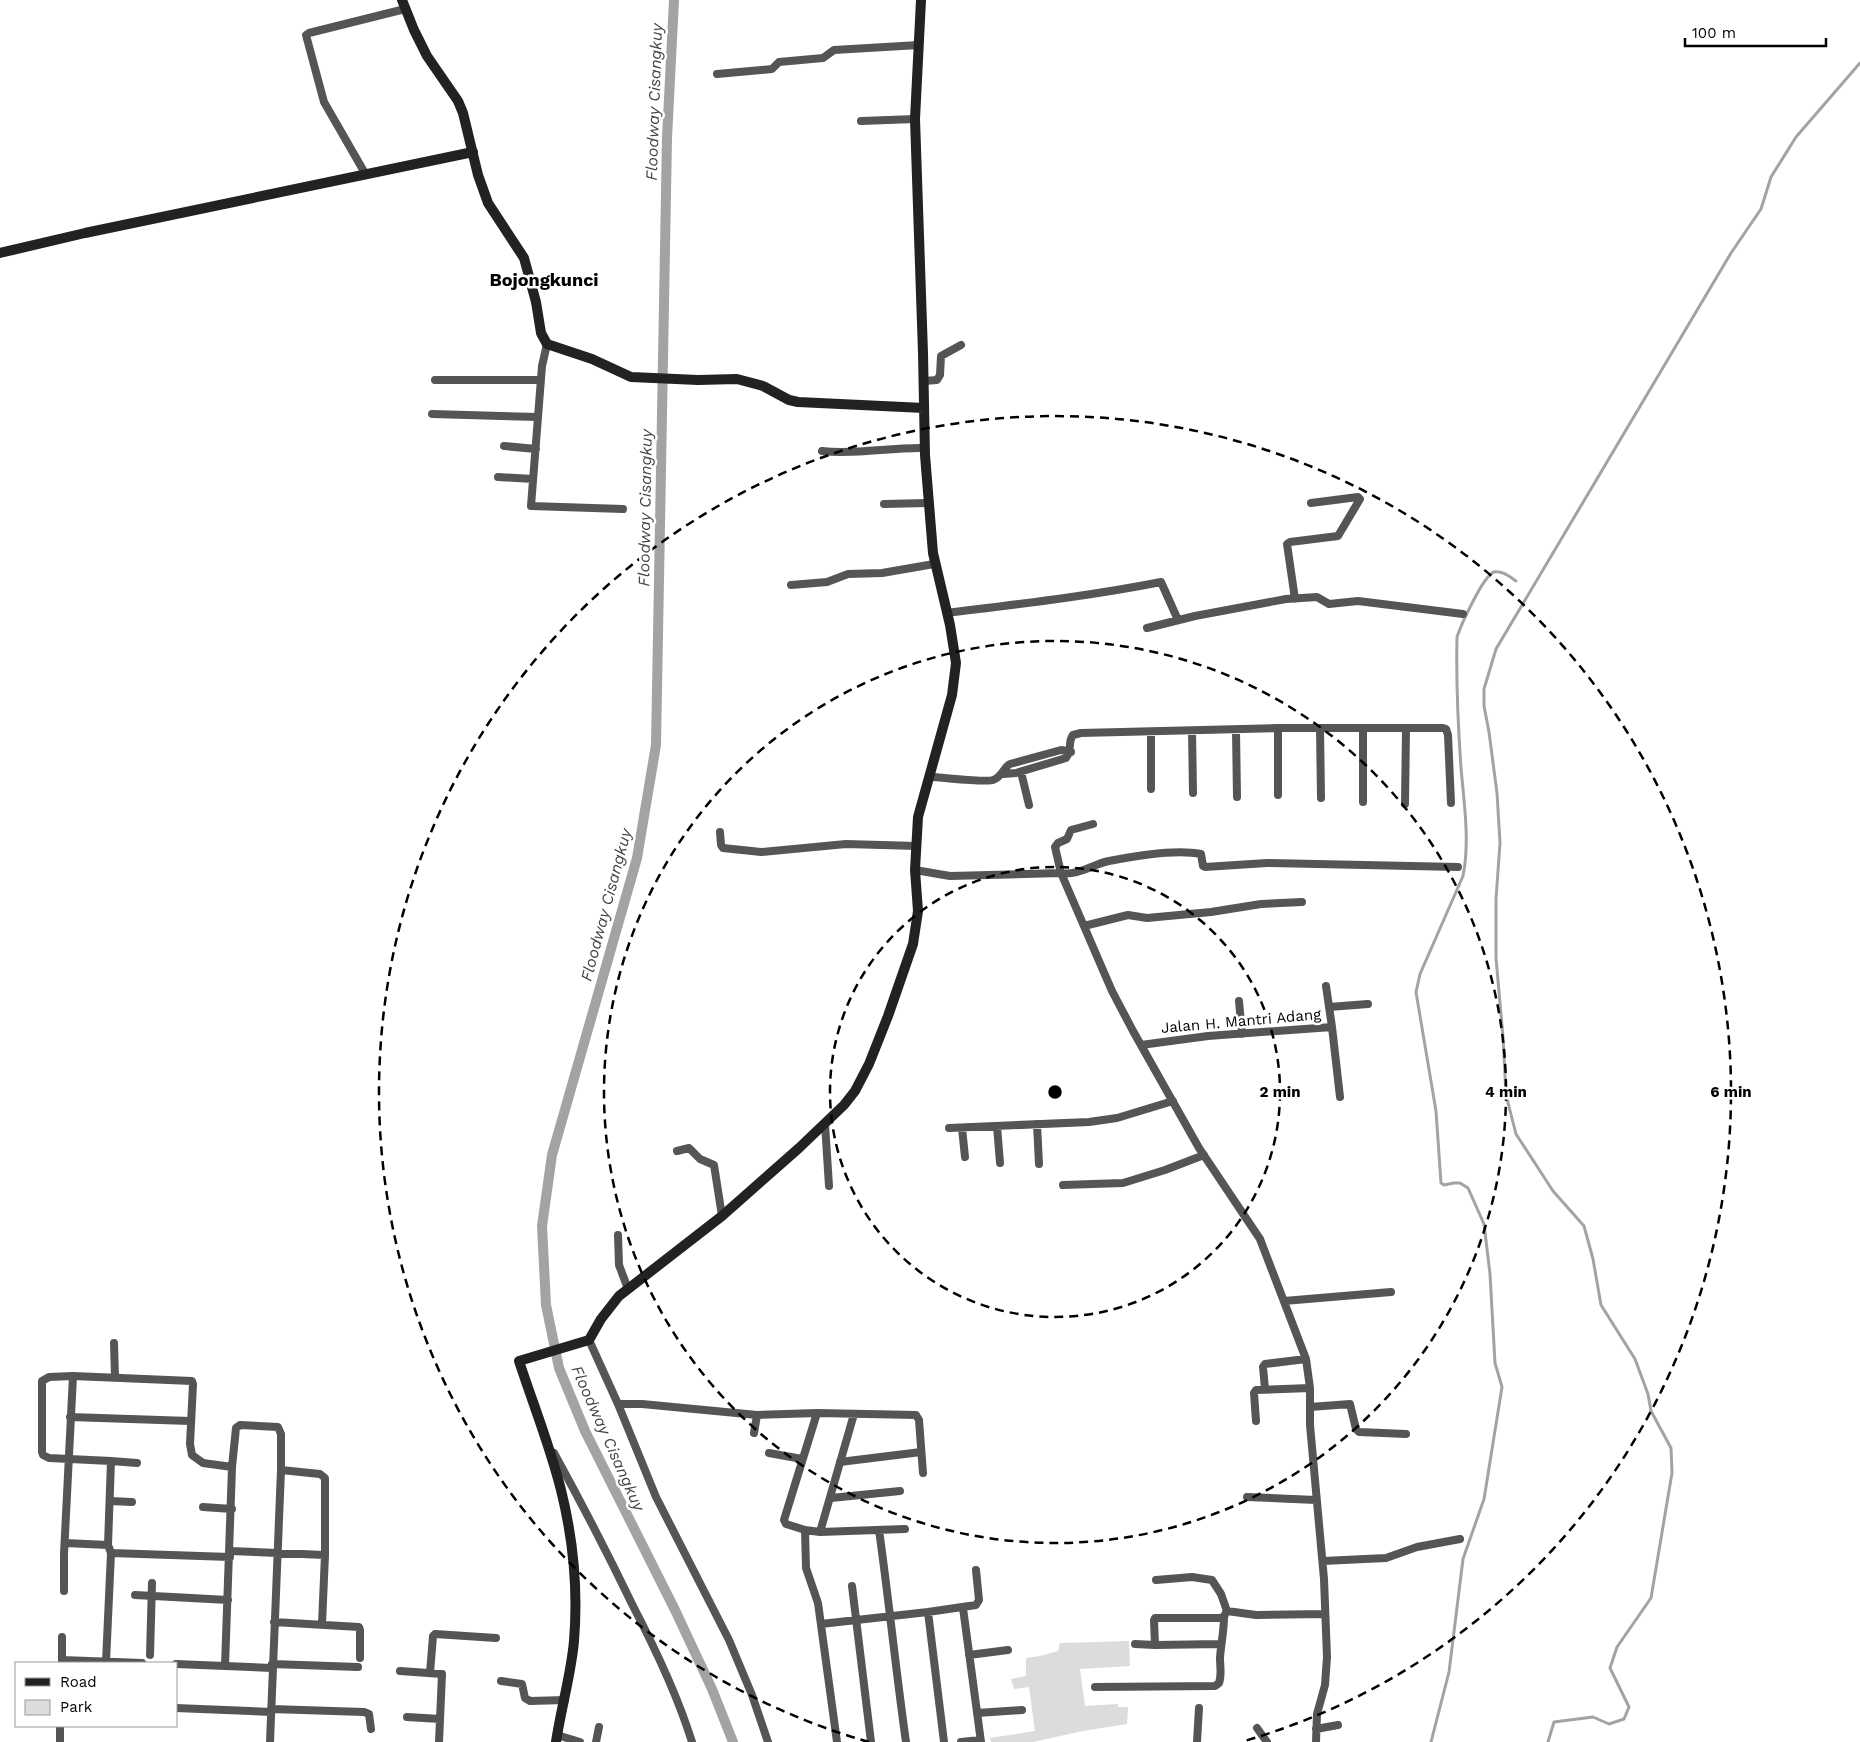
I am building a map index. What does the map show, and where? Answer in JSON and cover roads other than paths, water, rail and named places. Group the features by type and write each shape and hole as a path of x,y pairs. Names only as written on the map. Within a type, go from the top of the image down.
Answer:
{"street":[{"path":"692,1742 666,1670 615,1568 546,1439 519,1361 586,1341 614,1302 722,1216 799,1148 844,1104 859,1083 877,1043 909,959 918,911 915,870 918,817 954,683 956,663 947,613 934,564 925,448 915,119 921,0"},
{"path":"366,175 324,102 306,35 403,4 427,56 458,100 484,193 491,210 518,246 524,258 536,302 541,333 548,344 592,359 630,377 698,380 737,379 763,386 789,400 798,402 924,408"},
{"path":"716,74 772,69 780,62 823,58 834,50 919,45"},
{"path":"861,121 915,119"},
{"path":"0,253 94,231 473,152"},
{"path":"548,344 542,366 531,506 623,509"},
{"path":"924,381 937,380 940,375 941,356 962,345"},
{"path":"435,380 541,380"},
{"path":"432,414 538,416"},
{"path":"504,446 536,449"},
{"path":"822,451 850,453 925,448"},
{"path":"498,477 533,479"},
{"path":"1295,598 1287,544 1290,542 1338,536 1360,499 1358,497 1311,503"},
{"path":"884,504 928,503"},
{"path":"791,585 827,582 848,574 882,573 934,564"},
{"path":"947,613 1089,595 1161,582 1178,620"},
{"path":"1147,628 1178,620 1295,598 1318,596 1327,604 1358,601 1462,614"},
{"path":"930,776 992,781 1003,774 1021,772 1064,760 1071,752 1070,739 1073,735 1081,733 1278,728 1446,729 1448,735 1451,803"},
{"path":"1278,728 1278,795"},
{"path":"1320,728 1321,798"},
{"path":"1363,728 1363,802"},
{"path":"1405,804 1406,728"},
{"path":"1236,730 1237,797"},
{"path":"1192,731 1193,793"},
{"path":"1151,732 1151,789"},
{"path":"1003,774 1006,766 1010,764 1061,750 1071,752"},
{"path":"1021,772 1029,805"},
{"path":"1093,824 1071,830 1067,839 1056,845 1061,873 1112,991 1204,1155 1256,1232 1306,1359 1310,1388 1316,1500 1323,1562 1327,1675 1318,1707 1316,1742"},
{"path":"720,832 723,848 761,852 846,844 917,846"},
{"path":"915,870 950,876 1069,874 1110,860 1145,854 1187,853 1201,854 1204,867 1267,863 1458,867"},
{"path":"1084,926 1128,915 1147,918 1211,912 1261,904 1302,902"},
{"path":"1326,986 1332,1027"},
{"path":"1239,1001 1242,1034"},
{"path":"1329,1007 1368,1004"},
{"name":"Jalan H. Mantri Adang","path":"1142,1046 1208,1036 1332,1027 1340,1097"},
{"path":"949,1128 1089,1122 1117,1118 1173,1101"},
{"path":"824,1124 829,1186"},
{"path":"1037,1124 1039,1164"},
{"path":"997,1126 1000,1163"},
{"path":"962,1128 965,1157"},
{"path":"677,1151 689,1148 700,1159 714,1165 722,1216"},
{"path":"1063,1185 1123,1183 1204,1155"},
{"path":"618,1235 618,1265 628,1290"},
{"path":"1284,1301 1391,1292"},
{"path":"586,1341 618,1404 656,1497 729,1640 768,1742"},
{"path":"114,1343 115,1377"},
{"path":"1265,1389 1263,1367 1265,1364 1306,1359"},
{"path":"64,1591 73,1376"},
{"path":"137,1463 49,1458 43,1454 42,1384 45,1378 73,1376 192,1381 190,1444 192,1455 203,1463 232,1467"},
{"path":"1256,1421 1254,1393 1258,1389 1310,1388"},
{"path":"618,1404 642,1404 757,1415 817,1413 916,1415 919,1420 923,1472"},
{"path":"1310,1407 1350,1404 1356,1429 1359,1432 1406,1434"},
{"path":"817,1413 784,1520 786,1524 820,1532 905,1529"},
{"path":"820,1532 854,1414"},
{"path":"754,1433 757,1415"},
{"path":"70,1417 190,1421"},
{"path":"225,1666 235,1431 237,1426 277,1427 281,1434 281,1470 270,1742"},
{"path":"546,1439 562,1492 573,1572 575,1614 574,1641 569,1677 557,1738 580,1742"},
{"path":"840,1462 921,1452"},
{"path":"768,1453 802,1459"},
{"path":"62,1637 62,1662 106,1662 112,1461"},
{"path":"281,1470 320,1474 325,1478 325,1555 322,1624"},
{"path":"831,1498 900,1491"},
{"path":"1247,1496 1316,1500"},
{"path":"110,1501 132,1502"},
{"path":"203,1507 232,1509"},
{"path":"806,1530 806,1568 816,1597 821,1624 837,1742"},
{"path":"878,1530 891,1616 898,1689 906,1742"},
{"path":"1323,1562 1386,1558 1417,1547 1460,1539"},
{"path":"65,1543 109,1549 230,1554 278,1553 325,1555"},
{"path":"821,1624 963,1608 978,1603 976,1570"},
{"path":"1095,1687 1215,1686 1219,1683 1221,1644 1226,1614 1221,1594 1212,1580 1192,1578 1156,1580"},
{"path":"150,1654 152,1582"},
{"path":"852,1586 871,1742"},
{"path":"135,1595 228,1600"},
{"path":"961,1742 981,1741 963,1608"},
{"path":"928,1612 944,1742"},
{"path":"1155,1645 1154,1620 1156,1618 1209,1619 1226,1614 1325,1614"},
{"path":"274,1622 358,1627 360,1630 360,1658"},
{"path":"430,1673 433,1636 435,1634 496,1638"},
{"path":"1135,1644 1221,1644"},
{"path":"969,1655 1008,1650"},
{"path":"178,1664 358,1667"},
{"path":"400,1671 442,1674 439,1742"},
{"path":"501,1681 522,1684 525,1698 530,1701 564,1700"},
{"path":"178,1708 364,1712 369,1714 371,1729"},
{"path":"1197,1742 1199,1708"},
{"path":"977,1714 1022,1710"},
{"path":"406,1717 440,1719"},
{"path":"1316,1729 1338,1725"},
{"path":"60,1727 60,1742"},
{"path":"596,1742 599,1727"},
{"path":"1257,1728 1267,1742"}],"waterway":[{"name":"Floodway Cisangkuy","path":"674,0 667,138 656,745 637,858 552,1155 542,1226 546,1305 559,1368 585,1431 675,1610 712,1689 733,1742"},
{"path":"1548,1742 1554,1722 1593,1717 1609,1724 1624,1719 1629,1707 1610,1668 1617,1647 1651,1598 1672,1473 1671,1448 1651,1411 1648,1394 1635,1359 1601,1305 1593,1259 1584,1226 1553,1191 1516,1134 1506,1095 1496,958 1496,899 1500,843 1497,793 1484,706 1484,689 1496,649 1731,253 1761,209 1771,177 1796,137 1860,63"},
{"path":"1431,1742 1449,1672 1463,1559 1484,1499 1502,1387 1495,1363 1490,1274 1484,1224 1468,1188 1460,1183 1444,1185 1441,1183 1436,1111 1416,992 1420,974 1463,876 1465,863 1466,822 1458,719 1457,637 1473,602 1489,575 1494,572 1500,572 1516,581"}],"district":[{"name":"Bojongkunci","path":"544,279"}]}
